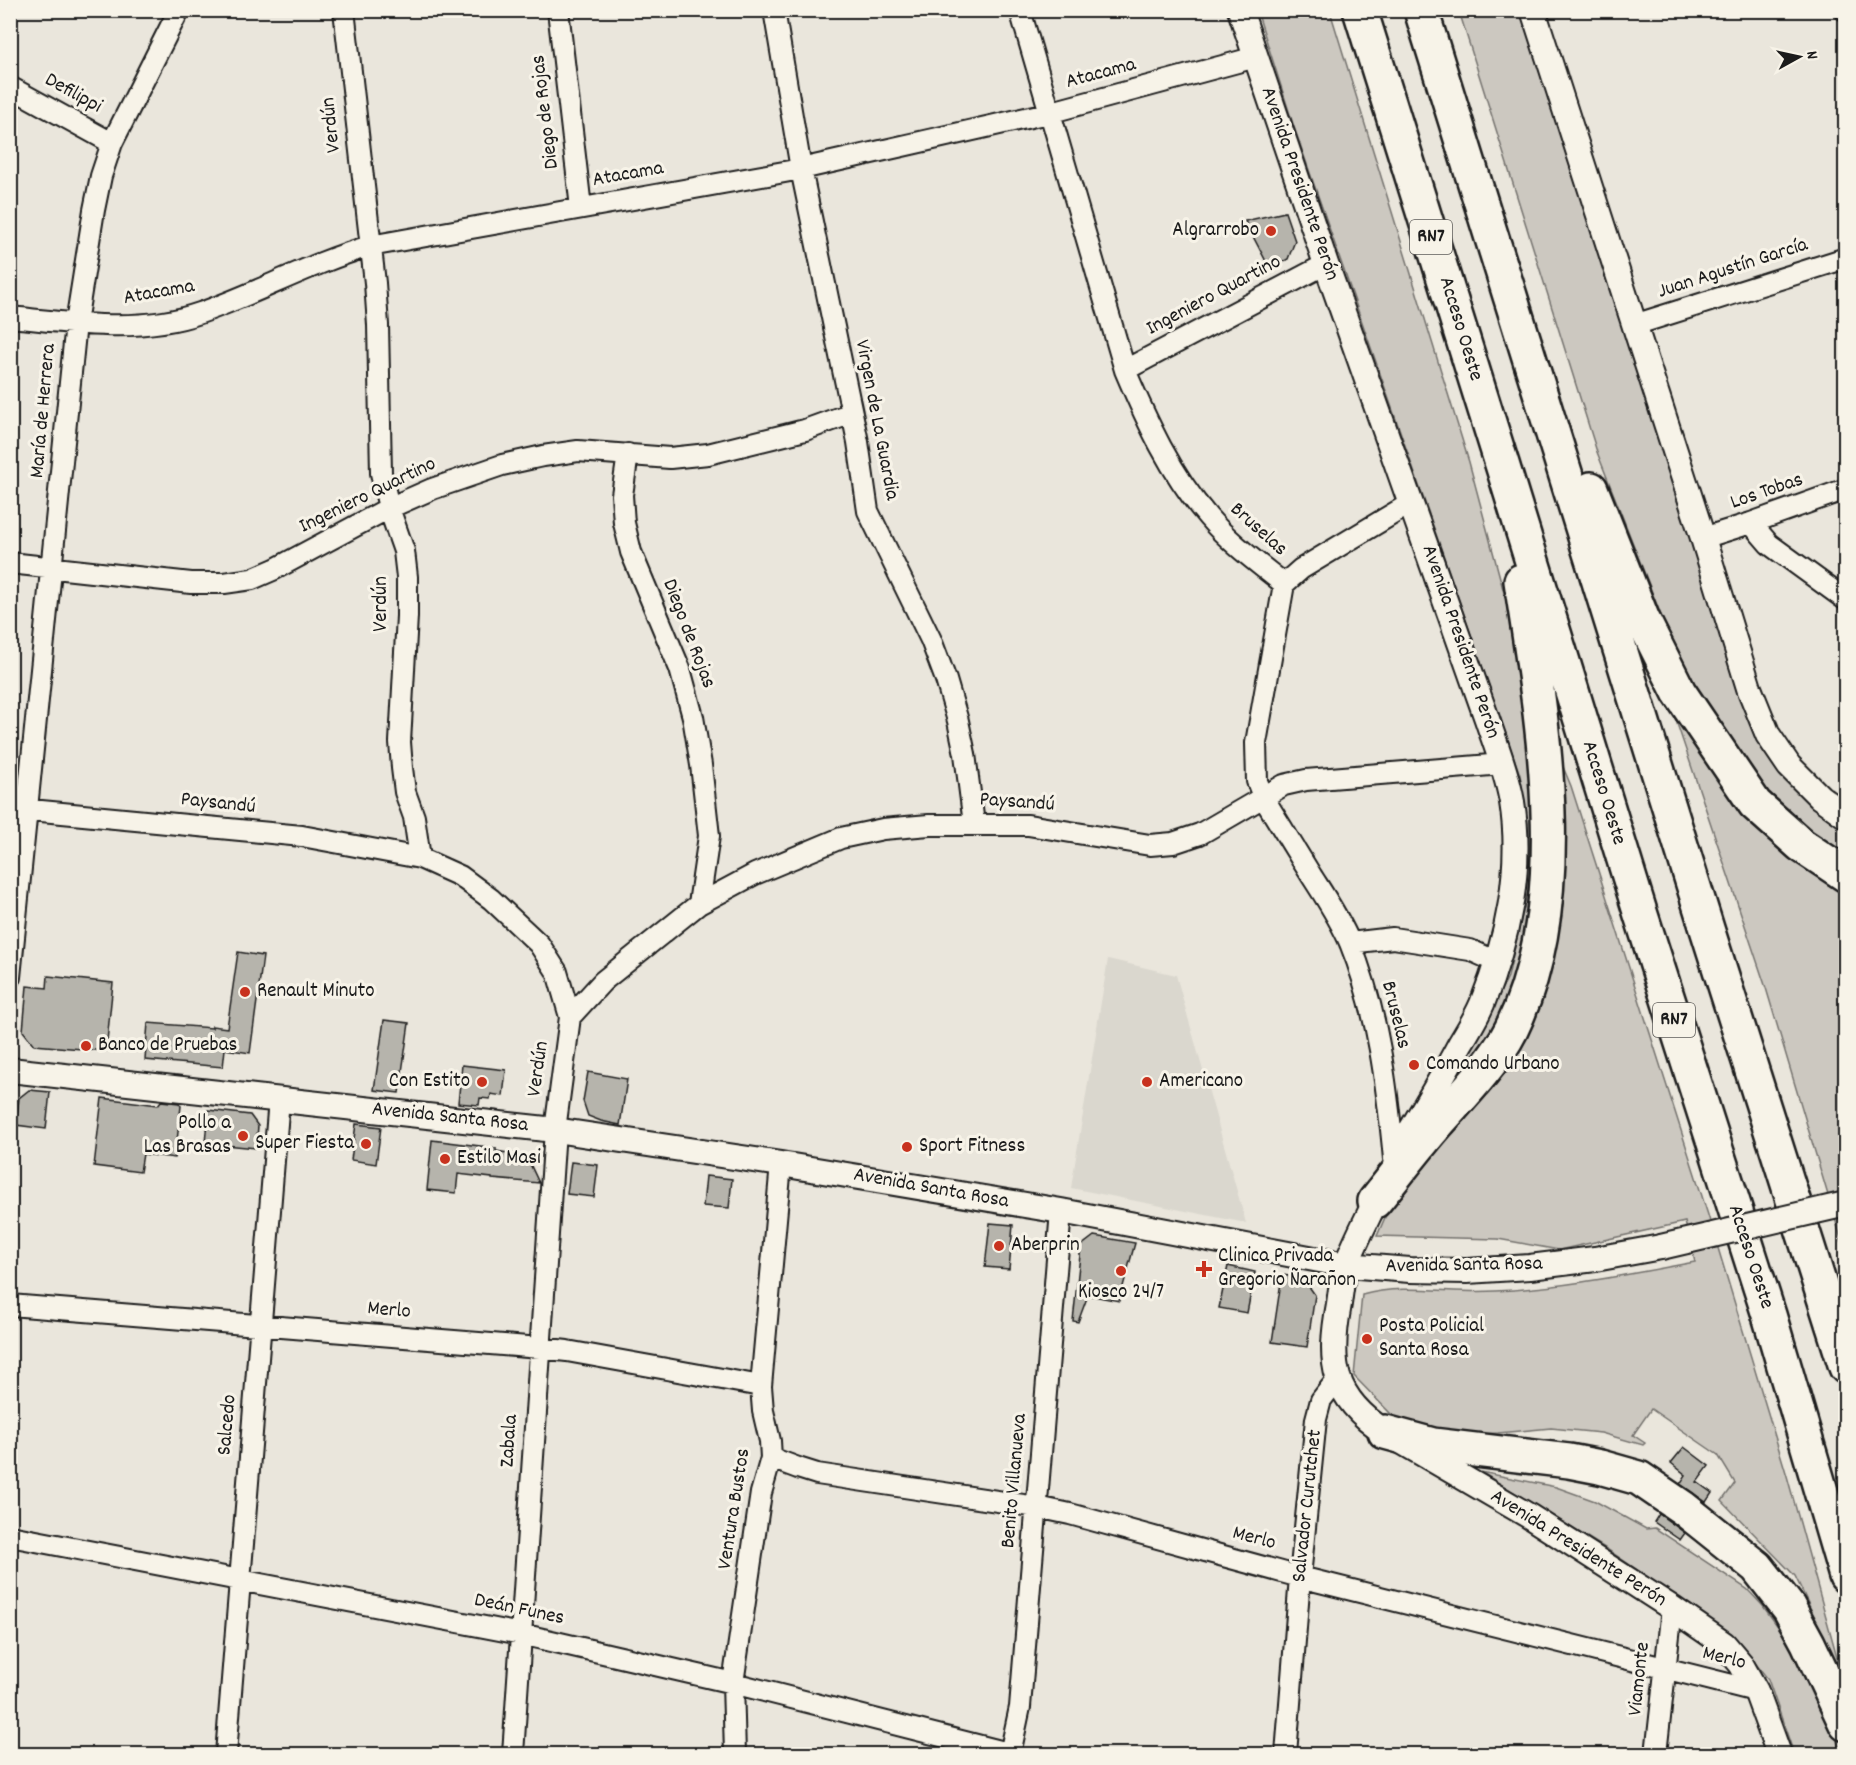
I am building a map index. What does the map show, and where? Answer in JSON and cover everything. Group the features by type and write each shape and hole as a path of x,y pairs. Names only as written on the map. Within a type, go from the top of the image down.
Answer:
{"highway":[{"name":"Acceso Oeste","path":"1360,10 1641,915 1769,1315 1845,1576"},
{"path":"1421,10 1845,1367"},
{"path":"1503,270 1643,620 1679,692 1755,804 1801,845 1845,875"},
{"path":"1376,1201 1414,1151 1498,1051 1511,1029 1521,1004 1534,967 1542,930 1547,869 1547,784 1539,693 1502,464"},
{"path":"1385,1432 1433,1445 1569,1461 1639,1478 1683,1508 1757,1567 1789,1608 1808,1643 1845,1724"}],"street":[{"name":"María de Herrera","path":"10,977 19,809 53,567 76,323 94,210 101,176 112,143 179,10"},
{"name":"Verdún","path":"344,10 375,283 381,473 389,508 404,551 407,578 400,742 405,792 414,818 420,858 460,876 491,899 538,944 557,972 570,1017 555,1130"},
{"name":"Diego de Rojas","path":"558,10 581,208"},
{"name":"Virgen de La Guardia","path":"774,10 801,169 858,442 868,511 931,640 946,680 965,754 974,824"},
{"name":"Bruselas","path":"1020,10 1048,113 1125,370 1144,416 1167,458 1209,519 1235,544 1284,584 1257,743 1257,782 1263,797 1335,913 1350,943 1368,997 1379,1041 1394,1158"},
{"name":"Avenida Presidente Perón","path":"1240,10 1326,264 1503,764 1512,802 1515,834 1515,865 1510,908 1497,962 1481,1006 1394,1158 1346,1264"},
{"path":"1533,10 1749,688 1768,735 1789,766 1820,797 1845,816"},
{"name":"Atacama","path":"10,316 76,323 133,325 166,321 199,313 339,255 370,246 801,169 1048,113 1256,57"},
{"name":"Defilippi","path":"10,87 112,143"},
{"name":"Juan Agustín García","path":"1634,325 1845,258"},
{"name":"Ingeniero Quartino","path":"1125,370 1326,264"},
{"name":"Ingeniero Quartino","path":"10,563 191,583 224,584 252,579 275,570 389,508 432,489 502,465 578,451 670,458 708,454 805,430 852,413"},
{"name":"Diego de Rojas","path":"628,454 622,495 624,523 631,552 680,669 693,717 701,765 709,836 699,904"},
{"name":"Los Tobas","path":"1703,538 1845,489"},
{"path":"1284,584 1301,569 1412,503"},
{"path":"1751,523 1769,544 1845,600"},
{"name":"Paysandú","path":"570,1017 603,981 699,904 755,874 841,838 883,829 974,824 1028,825 1150,845 1173,843 1200,834 1284,785 1306,780 1503,764"},
{"name":"Paysandú","path":"19,809 302,836 420,858"},
{"path":"1350,943 1393,938 1470,950 1497,962"},
{"name":"Avenida Santa Rosa","path":"10,1070 555,1130 781,1164 1061,1211 1346,1264 1410,1270 1530,1267 1583,1261 1660,1247 1845,1204"},
{"name":"Salcedo","path":"226,1755 279,1099"},
{"name":"Zabala","path":"513,1755 555,1130"},
{"name":"Ventura Bustos","path":"735,1755 733,1683 761,1493 771,1458 761,1386 781,1164"},
{"name":"Benito Villanueva","path":"1010,1754 1020,1707 1061,1211"},
{"path":"1338,1378 1333,1355 1334,1330 1346,1264"},
{"name":"Merlo","path":"10,1305 540,1348 761,1386"},
{"name":"Avenida Presidente Perón","path":"1338,1378 1351,1403 1371,1423 1529,1516 1724,1644 1741,1664 1756,1692 1779,1755"},
{"name":"Salvador Curutchet","path":"1286,1755 1300,1577 1316,1419 1321,1400 1338,1378"},
{"name":"Merlo","path":"771,1458 817,1474 1070,1514 1300,1577 1756,1692"},
{"name":"Deán Funes","path":"10,1536 521,1634 733,1683 1010,1754"},
{"name":"Viamonte","path":"1656,1755 1672,1608"}],"shaded area":[{"path":"1257,11 1330,11 1469,462 1536,725 1540,874 1507,1015 1432,1120 1508,977 1528,890 1525,805 1520,775 1294,127"},
{"path":"1459,11 1526,11 1743,697 1845,820 1845,857 1826,845 1775,801 1738,760 1709,713 1670,638 1597,452"},
{"path":"1661,676 1845,885 1845,1252 1766,988"},
{"path":"1561,762 1571,786 1708,1215 1787,1476 1839,1664 1833,1666 1817,1622 1795,1576 1722,1501 1735,1483 1718,1455 1651,1409 1633,1435 1645,1443 1643,1445 1601,1433 1551,1428 1447,1435 1393,1416 1354,1376 1362,1295 1411,1289 1478,1292 1546,1287 1695,1262 1685,1222 1559,1250 1498,1239 1377,1236 1390,1206 1496,1069"},
{"name":"Americano","path":"1108,959 1176,975 1246,1223 1071,1188"},
{"path":"1481,1472 1556,1487 1595,1501 1646,1529 1655,1528 1747,1589 1763,1606 1790,1643 1829,1716 1841,1754 1794,1754 1768,1679 1734,1636 1608,1550"}],"building":[{"name":"Algrarrobo","path":"1285,212 1295,241 1288,259 1270,269 1245,221"},
{"path":"238,952 263,956 250,1053 225,1049 223,1067 145,1060 148,1023 227,1028"},
{"path":"48,976 113,983 106,1051 34,1045 23,1031 27,986 47,988"},
{"path":"384,1020 409,1023 399,1093 374,1090"},
{"name":"Con Estito","path":"462,1065 506,1070 503,1096 491,1094 490,1099 480,1098 479,1105 458,1103"},
{"path":"588,1072 627,1079 620,1125 588,1116 583,1101"},
{"path":"29,1090 50,1092 46,1129 16,1125 19,1098"},
{"path":"102,1098 158,1105 161,1101 179,1103 181,1106 175,1158 143,1154 140,1172 94,1166"},
{"path":"208,1110 250,1115 258,1126 256,1148 205,1143"},
{"name":"Super Fiesta","path":"356,1124 381,1127 376,1164 351,1160"},
{"path":"432,1140 496,1148 496,1151 520,1155 530,1164 539,1183 458,1174 456,1193 427,1190"},
{"path":"571,1162 598,1165 594,1197 567,1194"},
{"path":"706,1176 732,1179 729,1208 703,1206"},
{"name":"Aberprin","path":"990,1223 1013,1225 1009,1269 985,1267"},
{"path":"1094,1236 1135,1243 1119,1301 1088,1295 1078,1322 1073,1321 1081,1246"},
{"path":"1228,1266 1255,1272 1247,1313 1219,1308"},
{"path":"1282,1275 1303,1278 1315,1295 1307,1347 1272,1342"},
{"path":"1684,1447 1709,1466 1697,1482 1712,1493 1706,1502 1680,1484 1686,1475 1671,1463"},
{"path":"1659,1514 1685,1533 1680,1540 1654,1522"}],"place":[{"name":"Algrarrobo","path":"1271,231"},
{"name":"Renault Minuto","path":"245,992"},
{"name":"Banco de Pruebas","path":"86,1046"},
{"name":"Comando Urbano","path":"1414,1065"},
{"name":"Con Estito","path":"482,1082"},
{"name":"Americano","path":"1147,1082"},
{"name":"Pollo a Las Brasas","path":"243,1136"},
{"name":"Super Fiesta","path":"366,1144"},
{"name":"Sport Fitness","path":"907,1147"},
{"name":"Estilo Masi","path":"445,1159"},
{"name":"Aberprin","path":"999,1246"},
{"name":"Clinica Privada Gregorio Ñarañon","path":"1204,1269"},
{"name":"Kiosco 24/7","path":"1121,1271"},
{"name":"Posta Policial Santa Rosa","path":"1367,1339"}]}
